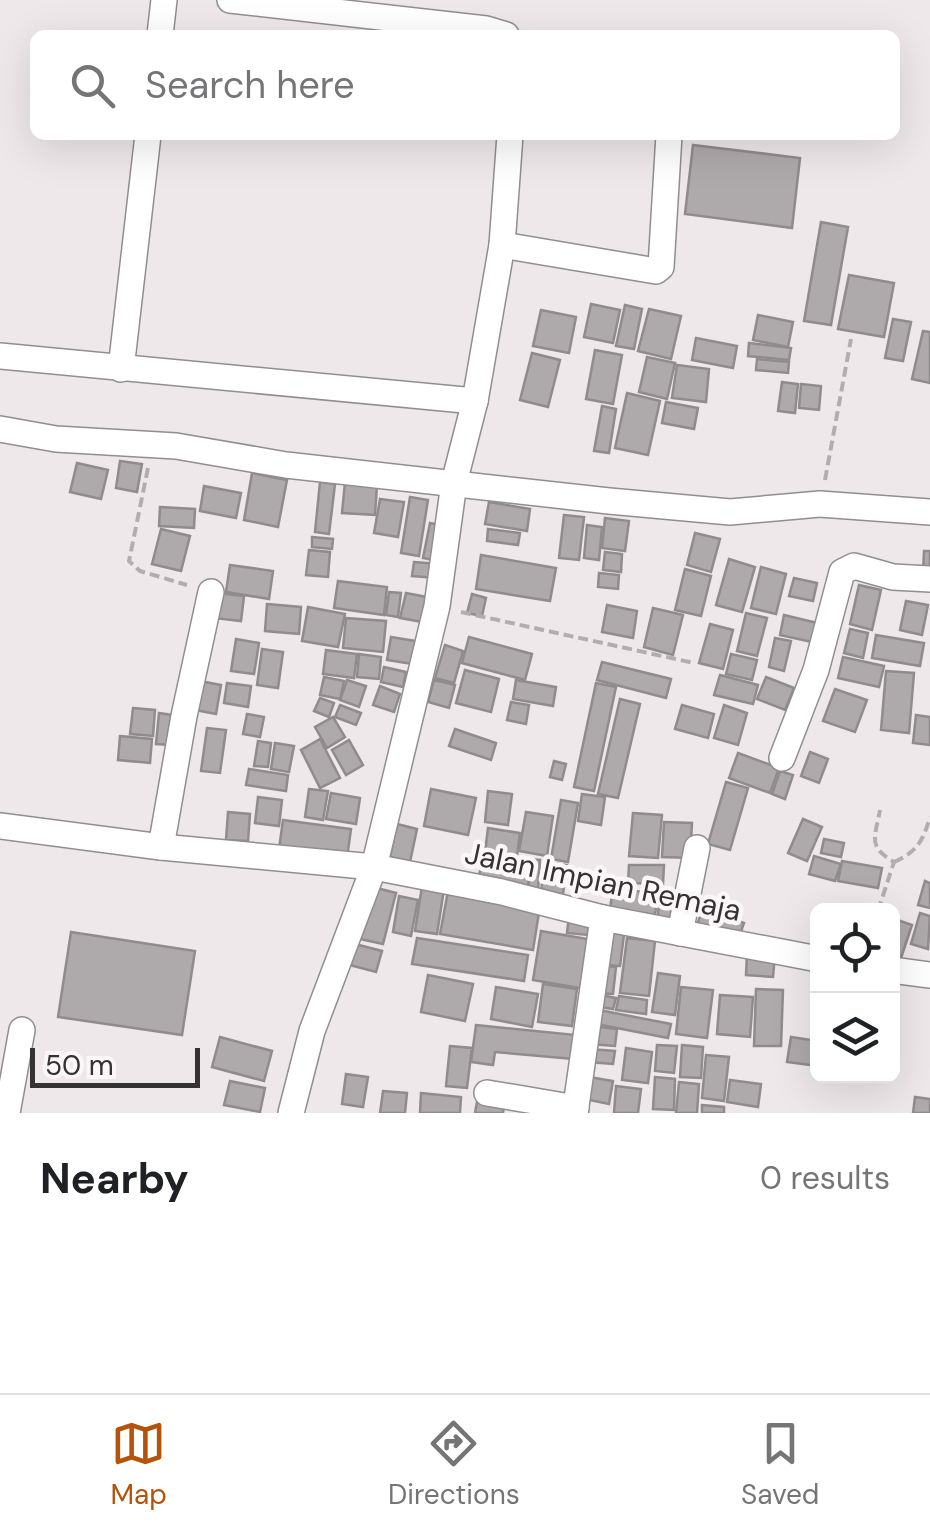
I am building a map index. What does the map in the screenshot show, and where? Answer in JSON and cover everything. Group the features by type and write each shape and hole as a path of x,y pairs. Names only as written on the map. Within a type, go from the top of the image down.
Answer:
{"street":[{"path":"161,30 164,0"},
{"path":"230,0 489,30"},
{"path":"120,370 147,140"},
{"path":"291,1113 312,1031 374,867 437,606 454,482 475,401 502,246 510,140"},
{"path":"502,246 656,271 661,267 670,140"},
{"path":"0,356 475,401"},
{"path":"0,429 56,439 153,444 286,466 730,512 820,504 930,512"},
{"path":"782,758 816,670 842,572 854,566 893,577 930,579"},
{"path":"160,846 211,592"},
{"name":"Jalan Impian Remaja","path":"0,826 374,867 502,892 603,918 810,957"},
{"path":"680,933 697,848"},
{"path":"487,1093 575,1110 603,918"},
{"path":"900,971 930,974"},
{"path":"7,1113 22,1030"}],"path":[{"path":"820,504 851,339"},
{"path":"153,444 129,561 150,575 211,592"},
{"path":"437,606 694,662"},
{"path":"880,810 874,844 877,852 894,862"},
{"path":"880,903 894,862 914,853 930,817"}],"building":[{"path":"693,145 800,158 792,228 685,214"},
{"path":"821,222 848,227 831,325 804,321"},
{"path":"849,275 894,283 884,337 838,329"},
{"path":"591,304 620,310 613,343 584,337"},
{"path":"625,305 642,309 634,349 616,346"},
{"path":"649,309 681,316 671,359 638,351"},
{"path":"541,310 576,317 569,353 533,346"},
{"path":"758,315 793,322 788,347 753,340"},
{"path":"893,319 911,322 903,361 885,358"},
{"path":"923,331 930,332 930,383 912,379"},
{"path":"696,338 737,346 733,368 692,360"},
{"path":"749,343 791,348 789,360 748,356"},
{"path":"595,350 622,355 613,404 586,399"},
{"path":"532,353 560,360 548,407 520,400"},
{"path":"647,357 675,363 667,399 639,392"},
{"path":"757,359 789,362 788,373 756,370"},
{"path":"677,365 709,369 706,402 672,398"},
{"path":"782,382 798,384 795,413 778,411"},
{"path":"801,384 821,386 819,410 799,408"},
{"path":"627,393 660,401 648,455 615,448"},
{"path":"666,402 698,408 694,429 662,423"},
{"path":"602,406 616,409 609,453 594,451"},
{"path":"120,461 142,464 137,492 116,488"},
{"path":"77,463 108,470 101,499 70,492"},
{"path":"252,473 287,480 278,527 244,520"},
{"path":"320,482 335,484 329,534 315,532"},
{"path":"345,482 377,485 375,515 342,513"},
{"path":"204,486 241,493 236,518 200,511"},
{"path":"410,497 428,500 419,556 401,553"},
{"path":"380,499 404,502 398,537 374,533"},
{"path":"489,502 530,509 527,531 485,524"},
{"path":"160,507 195,509 194,528 159,526"},
{"path":"564,515 584,517 579,560 559,558"},
{"path":"605,518 629,521 625,551 602,548"},
{"path":"430,523 446,526 439,561 423,558"},
{"path":"587,525 602,527 599,560 584,558"},
{"path":"161,529 190,536 181,571 152,564"},
{"path":"488,529 520,533 518,545 487,541"},
{"path":"695,533 720,539 711,572 687,565"},
{"path":"312,537 333,539 332,549 312,547"},
{"path":"309,550 330,552 328,577 306,575"},
{"path":"924,551 930,551 930,575 923,574"},
{"path":"605,552 622,554 621,572 603,570"},
{"path":"481,555 556,568 550,601 476,589"},
{"path":"729,559 755,567 742,612 716,605"},
{"path":"414,562 438,564 437,578 412,576"},
{"path":"230,565 273,571 269,599 226,592"},
{"path":"761,567 786,574 776,614 751,608"},
{"path":"685,569 711,576 701,616 675,610"},
{"path":"599,573 619,575 618,589 598,587"},
{"path":"794,578 817,583 813,601 789,596"},
{"path":"338,581 387,587 384,615 334,608"},
{"path":"859,585 881,590 872,630 850,624"},
{"path":"389,592 401,593 398,617 386,615"},
{"path":"217,593 244,596 241,621 214,618"},
{"path":"406,593 427,597 422,622 400,618"},
{"path":"472,594 486,598 482,616 467,613"},
{"path":"906,601 928,605 922,635 900,630"},
{"path":"267,604 301,607 299,634 265,631"},
{"path":"607,605 637,611 633,638 602,632"},
{"path":"308,607 345,614 338,647 302,641"},
{"path":"653,608 683,615 673,655 644,647"},
{"path":"746,613 767,618 757,656 737,651"},
{"path":"784,615 817,623 812,642 780,635"},
{"path":"346,618 386,621 383,652 343,648"},
{"path":"710,624 733,630 723,669 699,663"},
{"path":"850,629 868,633 863,658 844,653"},
{"path":"876,635 924,643 920,666 872,658"},
{"path":"391,637 416,641 413,664 387,660"},
{"path":"469,637 532,654 525,680 462,663"},
{"path":"775,638 791,641 784,671 769,667"},
{"path":"236,639 259,643 254,674 231,671"},
{"path":"445,645 463,651 454,683 435,678"},
{"path":"262,649 283,652 278,688 257,685"},
{"path":"326,650 357,654 354,678 323,674"},
{"path":"359,654 381,657 379,679 357,677"},
{"path":"731,654 757,660 752,680 726,674"},
{"path":"843,657 884,666 879,687 838,678"},
{"path":"602,662 671,679 666,698 597,680"},
{"path":"384,667 406,672 403,687 381,682"},
{"path":"465,670 499,679 491,712 456,703"},
{"path":"886,671 914,673 909,733 881,730"},
{"path":"720,675 758,685 753,704 714,695"},
{"path":"324,677 344,681 340,699 320,695"},
{"path":"766,677 794,688 785,710 757,699"},
{"path":"195,680 221,685 216,714 190,709"},
{"path":"347,680 366,686 359,707 340,700"},
{"path":"434,680 455,685 449,708 428,702"},
{"path":"516,680 556,687 553,706 513,699"},
{"path":"227,683 251,686 248,707 224,703"},
{"path":"596,683 616,687 594,791 574,787"},
{"path":"380,686 400,694 394,712 373,705"},
{"path":"835,689 867,700 855,732 823,721"},
{"path":"320,698 334,703 329,717 314,711"},
{"path":"620,699 640,704 618,798 598,794"},
{"path":"511,702 529,705 526,724 507,720"},
{"path":"340,705 361,713 356,725 335,717"},
{"path":"682,705 714,714 708,738 675,729"},
{"path":"724,705 747,713 738,745 714,738"},
{"path":"133,708 155,710 153,736 130,734"},
{"path":"159,713 173,715 170,745 156,744"},
{"path":"247,714 264,717 260,737 243,734"},
{"path":"916,715 930,717 930,745 913,743"},
{"path":"333,717 345,737 327,748 315,727"},
{"path":"207,728 226,730 220,773 201,771"},
{"path":"455,729 496,743 491,760 449,746"},
{"path":"120,736 152,739 150,763 118,760"},
{"path":"320,739 340,778 320,788 301,750"},
{"path":"349,740 363,765 346,775 332,750"},
{"path":"258,741 271,743 268,767 254,766"},
{"path":"275,743 294,746 289,772 271,769"},
{"path":"810,752 828,759 819,783 801,776"},
{"path":"738,753 779,768 770,793 729,778"},
{"path":"554,761 566,764 562,780 550,777"},
{"path":"249,769 288,775 286,791 246,785"},
{"path":"780,771 793,775 785,799 772,794"},
{"path":"726,782 748,788 730,850 708,844"},
{"path":"309,789 328,791 323,820 305,817"},
{"path":"431,789 476,798 468,835 424,826"},
{"path":"488,791 512,794 508,825 485,822"},
{"path":"331,793 360,798 356,824 326,819"},
{"path":"582,794 605,797 601,825 578,821"},
{"path":"258,797 282,800 279,826 255,823"},
{"path":"561,800 578,803 568,862 551,859"},
{"path":"228,812 250,814 248,841 226,840"},
{"path":"526,812 553,816 547,856 519,851"},
{"path":"633,813 662,815 658,858 629,856"},
{"path":"803,819 822,827 807,861 788,853"},
{"path":"283,820 351,829 347,858 279,849"},
{"path":"664,822 692,823 690,858 662,857"},
{"path":"397,824 417,829 410,862 390,857"},
{"path":"488,828 520,833 517,856 485,852"},
{"path":"824,839 844,843 841,857 821,853"},
{"path":"485,854 511,858 510,868 529,870 528,890 478,878"},
{"path":"814,856 841,864 835,881 809,874"},
{"path":"512,858 540,860 538,891 529,890 529,868 512,867"},
{"path":"842,861 882,868 878,888 838,881"},
{"path":"545,862 567,865 563,894 541,891"},
{"path":"629,865 664,865 663,884 628,883"},
{"path":"423,880 445,883 437,934 415,931"},
{"path":"925,881 930,883 930,908 918,905"},
{"path":"373,887 396,893 383,944 360,939"},
{"path":"613,888 658,894 655,915 610,909"},
{"path":"448,891 540,906 533,950 440,934"},
{"path":"399,896 418,900 411,936 393,932"},
{"path":"659,897 678,899 677,919 658,918"},
{"path":"703,908 744,923 738,940 697,925"},
{"path":"920,913 930,916 928,949 911,944"},
{"path":"569,915 590,917 588,935 567,933"},
{"path":"900,921 912,925 900,961"},
{"path":"608,925 625,927 620,966 603,965"},
{"path":"541,931 593,940 585,989 533,980"},
{"path":"71,932 195,951 182,1035 58,1017"},
{"path":"417,938 528,955 524,981 412,964"},
{"path":"627,938 655,941 649,996 620,993"},
{"path":"355,944 382,951 376,972 350,965"},
{"path":"747,953 775,954 773,977 746,975"},
{"path":"599,965 616,967 613,994 596,993"},
{"path":"658,973 680,976 675,1015 652,1012"},
{"path":"428,975 473,984 465,1021 421,1012"},
{"path":"543,984 577,989 572,1026 538,1022"},
{"path":"496,987 538,994 532,1027 491,1019"},
{"path":"681,987 713,990 707,1038 676,1034"},
{"path":"756,989 783,990 781,1046 754,1046"},
{"path":"595,994 616,998 613,1009 593,1006"},
{"path":"720,995 753,997 750,1037 717,1034"},
{"path":"619,996 647,1000 646,1014 616,1010"},
{"path":"594,1009 671,1024 668,1038 591,1023"},
{"path":"476,1025 576,1035 573,1059 495,1052 493,1065 471,1062"},
{"path":"592,1026 617,1029 615,1046 590,1044"},
{"path":"220,1037 272,1051 264,1081 212,1067"},
{"path":"791,1037 810,1040 810,1065 787,1062"},
{"path":"657,1045 677,1046 674,1073 655,1071"},
{"path":"682,1045 703,1047 701,1078 680,1077"},
{"path":"450,1046 472,1048 467,1088 446,1086"},
{"path":"626,1048 652,1052 648,1083 622,1080"},
{"path":"589,1049 615,1051 613,1064 588,1062"},
{"path":"706,1055 729,1057 724,1101 702,1098"},
{"path":"346,1074 368,1077 363,1107 342,1104"},
{"path":"589,1077 613,1081 609,1104 585,1099"},
{"path":"655,1077 675,1079 674,1110 653,1109"},
{"path":"730,1080 761,1084 758,1107 727,1102"},
{"path":"230,1081 265,1088 260,1112 224,1105"},
{"path":"679,1082 699,1084 697,1113 676,1113"},
{"path":"616,1086 641,1089 638,1113 614,1113"},
{"path":"383,1091 407,1093 405,1113 380,1113"},
{"path":"421,1093 461,1097 460,1113 420,1113"},
{"path":"915,1097 930,1099 930,1113 913,1113"},
{"path":"477,1102 504,1105 503,1113 475,1113"},
{"path":"702,1105 724,1107 724,1113 702,1113"}]}
